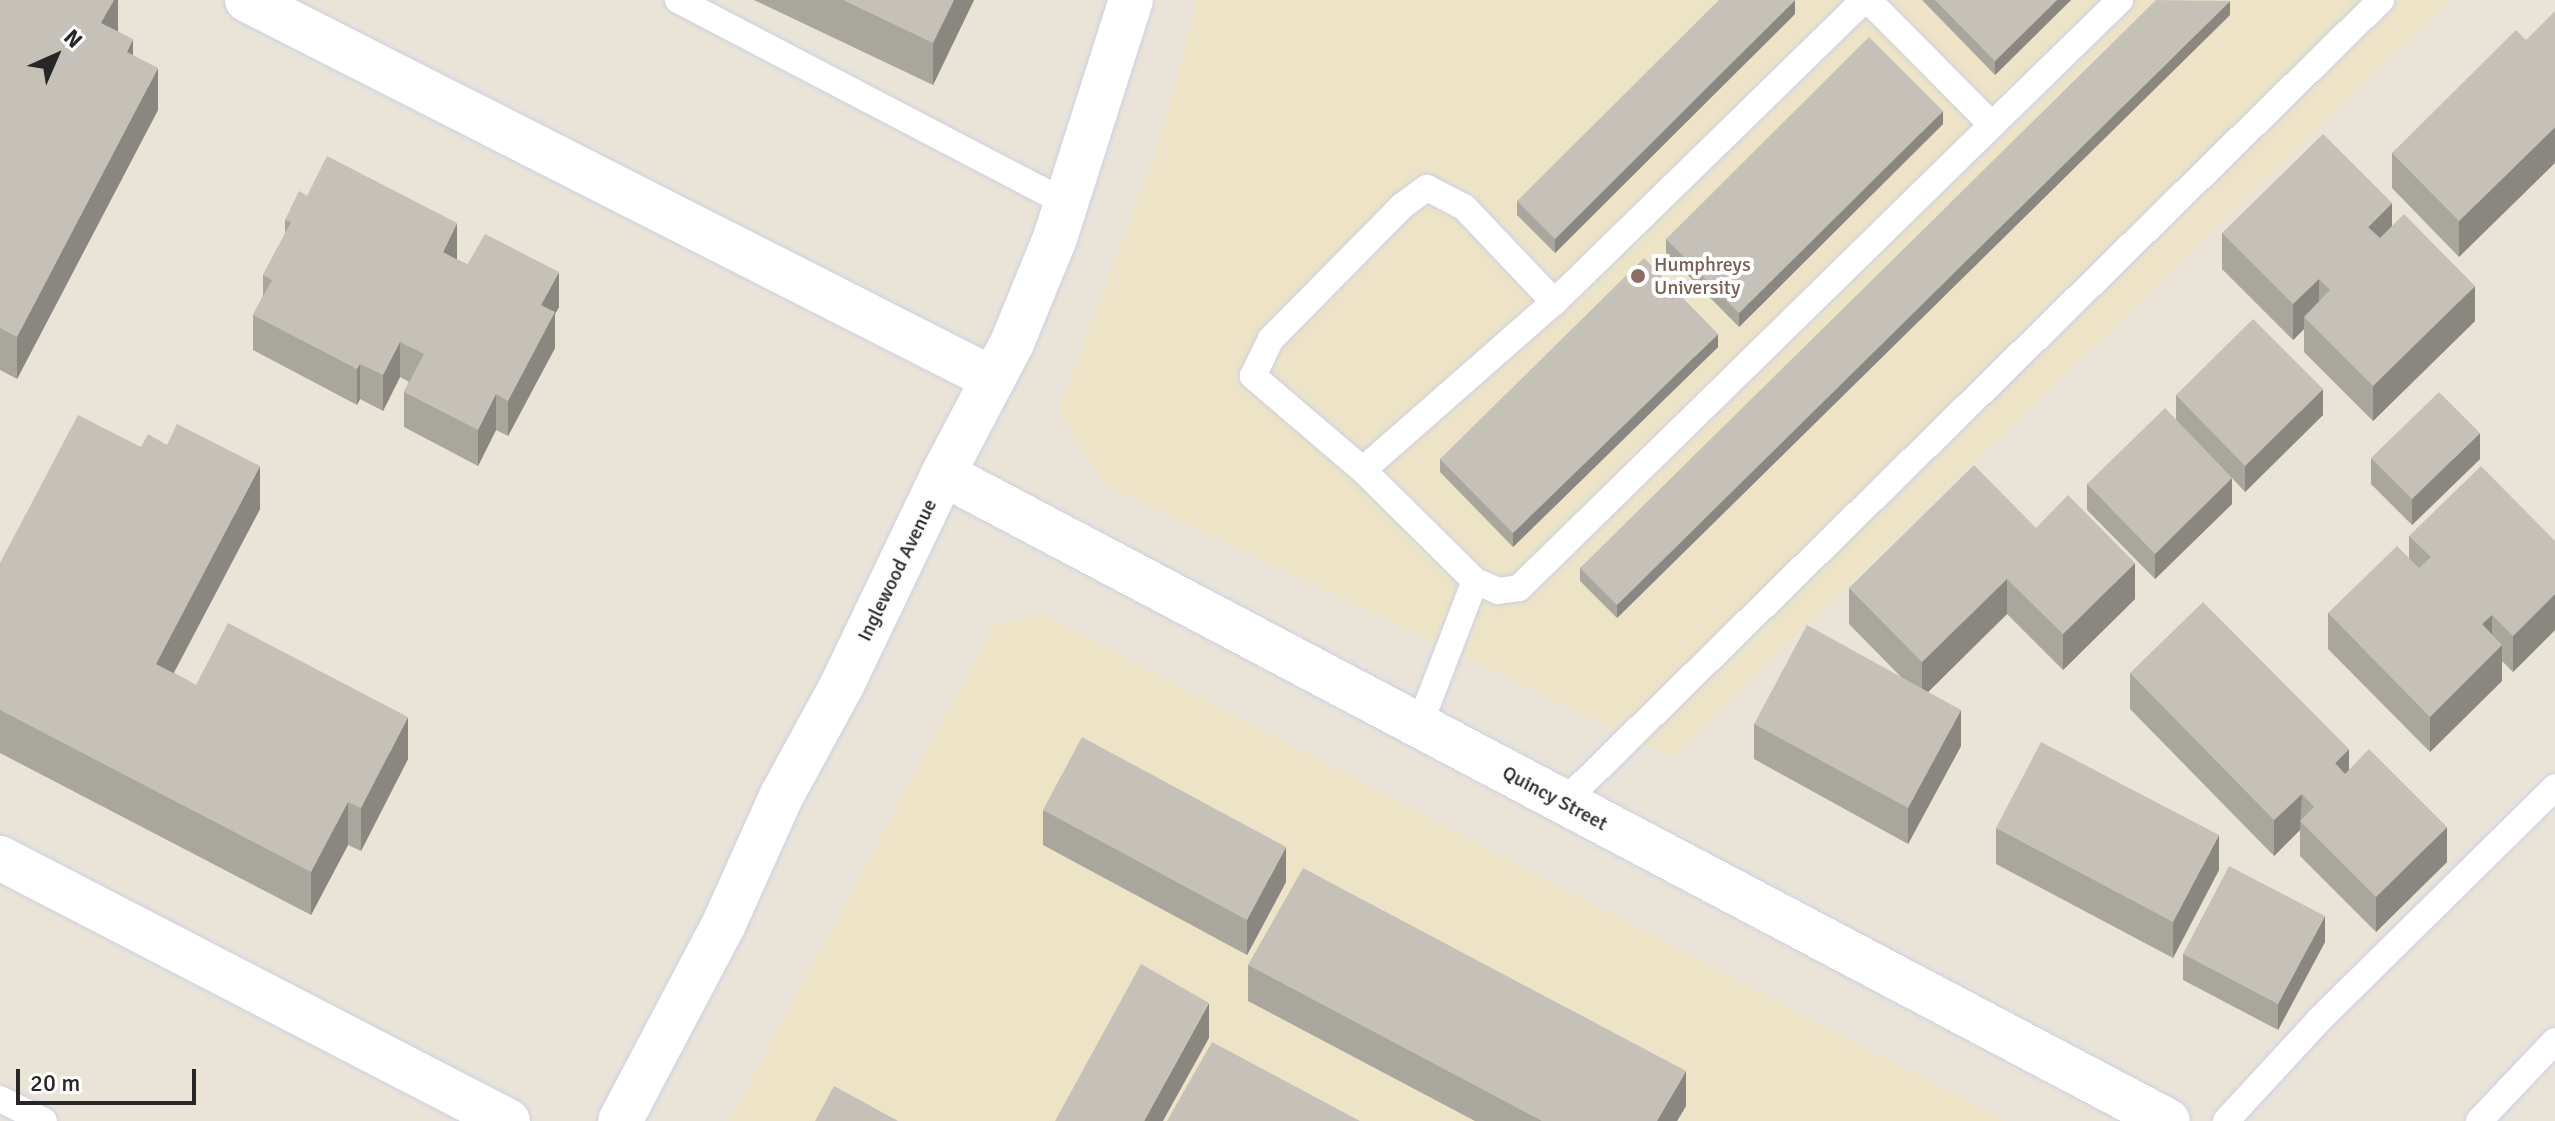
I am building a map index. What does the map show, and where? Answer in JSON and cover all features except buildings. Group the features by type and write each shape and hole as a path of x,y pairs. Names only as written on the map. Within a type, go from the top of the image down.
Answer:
{"street":[{"path":"247,0 993,379"},
{"name":"Inglewood Avenue","path":"620,1121 723,926 782,795 842,685 943,474 1023,317 1067,203 1131,0"},
{"name":"Quincy Street","path":"943,474 2168,1121"},
{"path":"0,858 508,1121"}],"lane":[{"path":"678,0 1067,203"},
{"path":"1363,470 1554,302 1866,0 1992,125"},
{"path":"1554,302 1464,207 1427,188 1402,206 1271,339 1253,376 1363,470 1475,581 1498,591 1519,588 2120,0"},
{"path":"1564,802 2381,0"},
{"path":"1419,726 1475,581"},
{"path":"2226,1121 2320,1019 2555,787"},
{"path":"2479,1121 2555,1041"},
{"path":"0,1099 44,1121"}],"shaded area":[{"name":"Humphreys University","path":"1197,0 2450,0 1672,757 1102,483 1059,410 1160,141"},
{"path":"1044,615 2005,1121 729,1121 994,625"}],"place":[{"name":"Humphreys University","path":"1638,276"}]}
